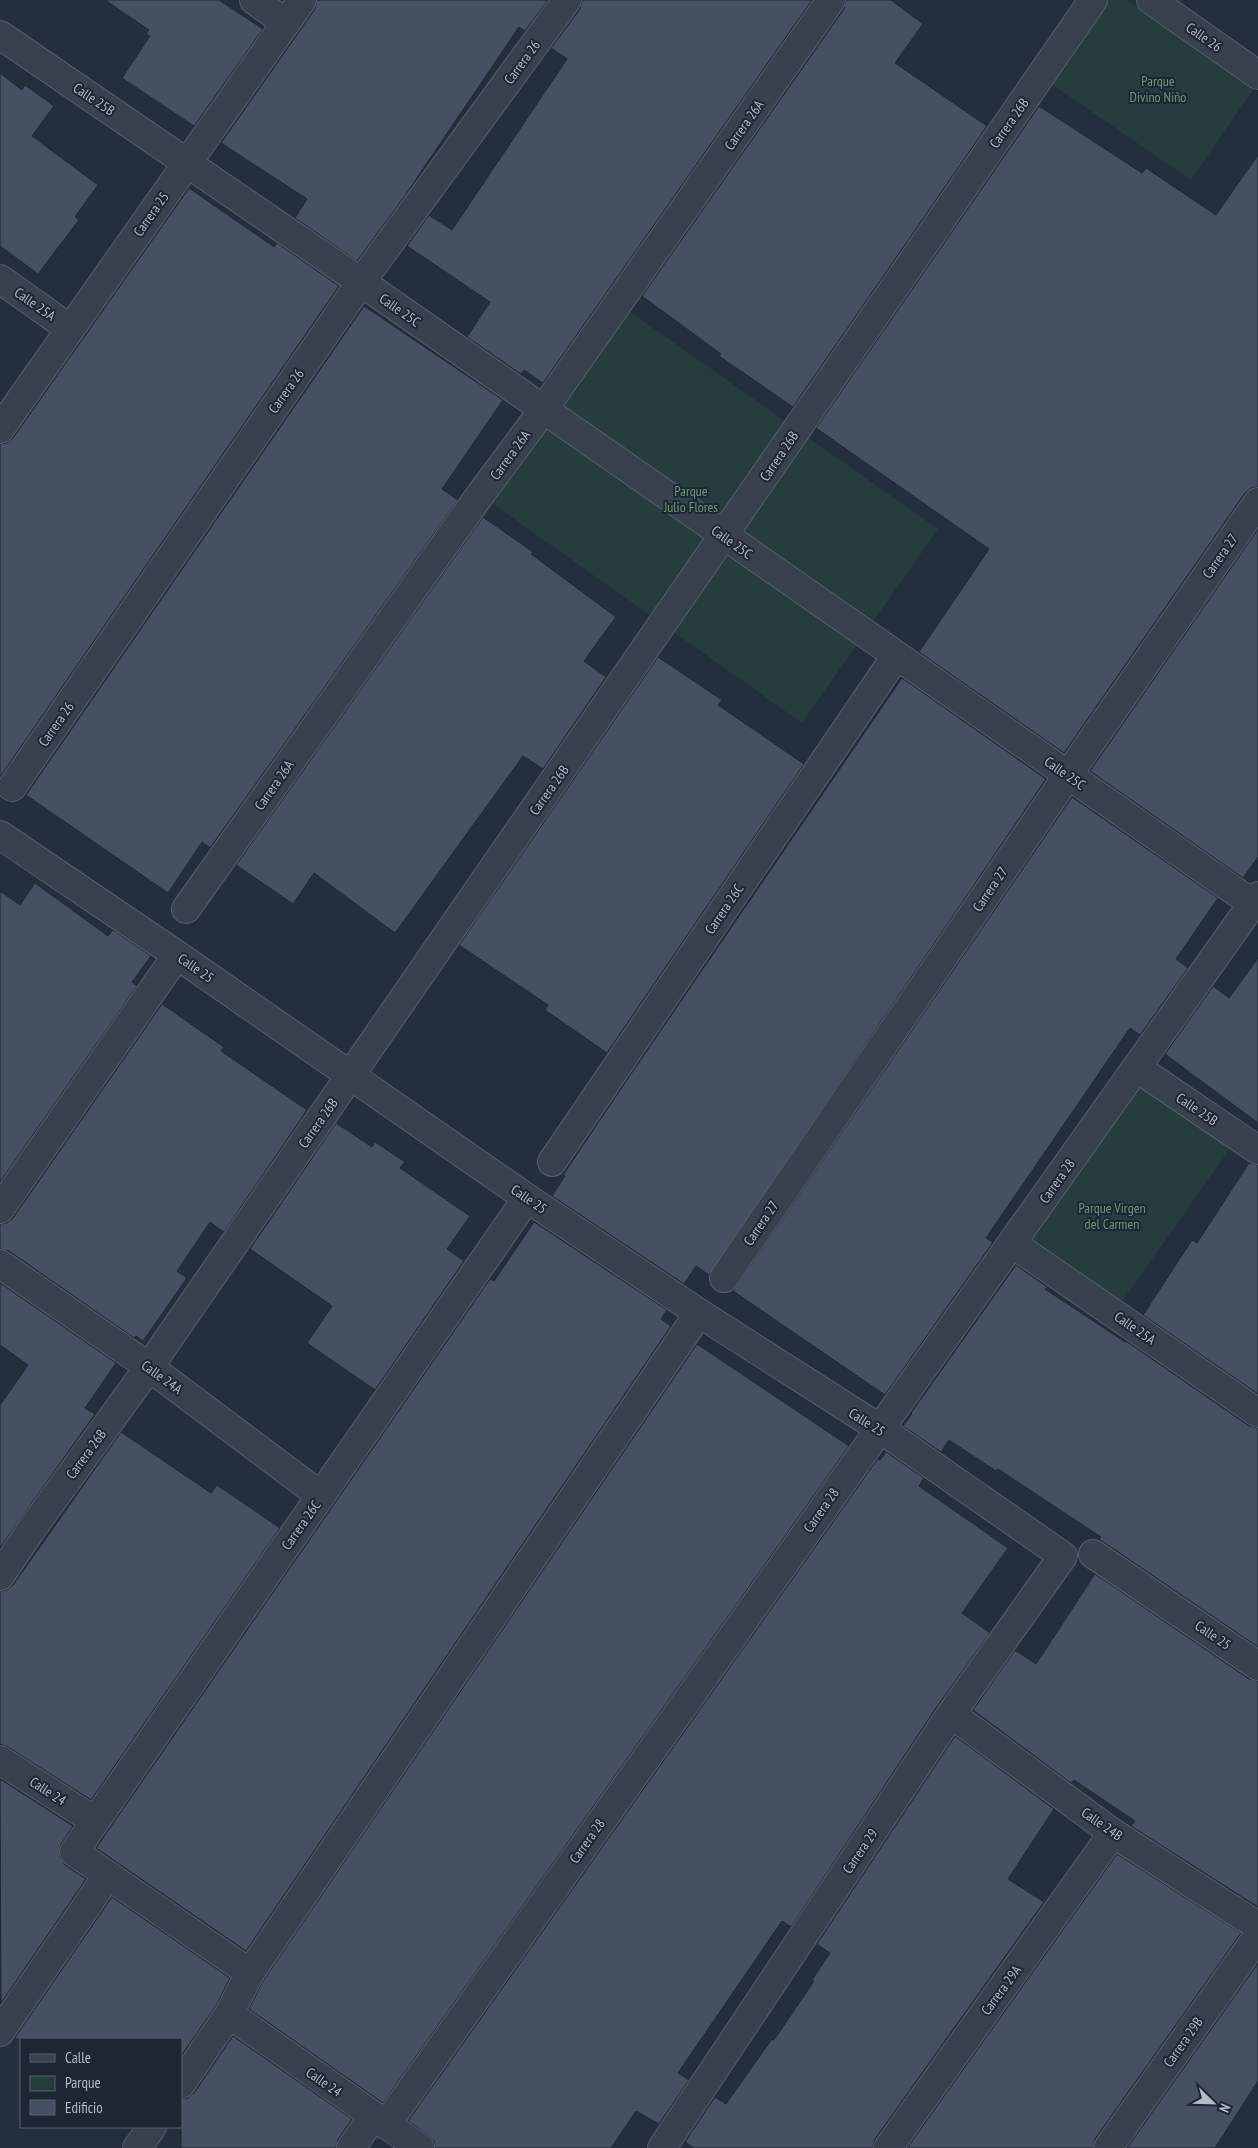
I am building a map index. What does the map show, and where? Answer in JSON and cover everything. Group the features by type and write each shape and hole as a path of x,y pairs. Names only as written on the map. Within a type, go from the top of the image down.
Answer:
{"street":[{"path":"254,0 286,23"},
{"name":"Carrera 25","path":"0,429 302,0"},
{"name":"Carrera 26","path":"12,787 361,282 567,0"},
{"name":"Carrera 26A","path":"186,909 475,502 543,410 831,0"},
{"name":"Carrera 26B","path":"0,1576 30,1530 149,1367 724,537 1093,0"},
{"name":"Calle 26","path":"1151,0 1258,75"},
{"name":"Calle 25B","path":"0,35 187,163"},
{"name":"Calle 25C","path":"187,163 361,282 724,537 1068,775 1255,900"},
{"name":"Calle 25A","path":"0,279 70,328"},
{"name":"Carrera 27","path":"724,1278 1068,775 1258,502"},
{"name":"Carrera 26C","path":"552,1162 896,656"},
{"name":"Calle 25","path":"0,835 178,955 527,1198 699,1313 879,1428 1062,1556"},
{"name":"Carrera 28","path":"350,2148 380,2121 1013,1244 1255,900"},
{"path":"0,1209 178,955"},
{"name":"Calle 25B","path":"1137,1068 1258,1150"},
{"name":"Carrera 26C","path":"108,1875 74,1852 527,1198"},
{"name":"Calle 25A","path":"1013,1244 1258,1413"},
{"name":"Calle 24A","path":"0,1264 149,1367 321,1496"},
{"path":"182,2083 229,2014 250,1973 699,1313"},
{"name":"Calle 25","path":"1093,1554 1258,1666"},
{"name":"Carrera 29","path":"662,2148 951,1714 1062,1556"},
{"name":"Calle 24B","path":"951,1714 1113,1833 1258,1926"},
{"name":"Calle 24","path":"0,1760 95,1821"},
{"name":"Carrera 29A","path":"888,2148 1113,1833"},
{"path":"0,2032 108,1875 250,1973"},
{"name":"Carrera 29B","path":"1108,2148 1258,1936"},
{"name":"Calle 24","path":"229,2014 420,2148"},
{"path":"137,2148 151,2128"}],"green space":[{"name":"Parque Divino Niño","path":"1107,0 1127,0 1254,88 1191,180 1050,83"},
{"name":"Parque Julio Flores","path":"629,311 938,529 802,723 493,504"},
{"name":"Parque Virgen del Carmen","path":"1139,1080 1234,1143 1121,1303 1026,1236"}],"building":[{"path":"105,0 219,0 263,29 194,126 122,78 150,36 146,34 149,30"},
{"path":"317,0 548,0 525,31 519,27 404,197 357,261 295,218 307,199 221,143 315,9"},
{"path":"582,0 812,0 543,383 524,370 521,374 467,337 490,302 407,246 429,215 452,230 567,59 551,48 580,9"},
{"path":"846,0 891,0 923,24 895,63 987,126 793,407 719,356 721,354 642,296 844,9"},
{"path":"0,73 22,90 25,85 54,106 32,136 98,185 75,217 79,220 38,274 0,246"},
{"path":"1039,106 1142,173 1146,168 1216,215 1258,155 1258,487 1251,488 1245,493 1064,753 919,652 989,549 816,428"},
{"path":"189,188 274,247 277,243 339,286 0,777 0,444 7,443 13,438"},
{"path":"364,306 503,400 442,489 458,500 210,848 202,842 168,893 26,795"},
{"path":"483,517 533,552 531,554 616,617 584,661 606,677 543,769 523,756 395,933 314,873 293,904 236,865"},
{"path":"1258,529 1258,857 1243,878 1090,771"},
{"path":"658,657 722,700 718,705 804,764 607,1053 545,1010 548,1005 459,945"},
{"path":"902,678 1046,779 709,1275 696,1266 684,1284 552,1196 565,1176 563,1175 633,1071"},
{"path":"1072,797 1218,898 1176,959 1188,968 1140,1035 1130,1028 986,1238 993,1242 885,1395 733,1291"},
{"path":"35,883 108,936 113,930 151,956 132,982 137,986 0,1182 0,891 20,905"},
{"path":"1258,958 1258,1123 1165,1054 1213,986 1229,998"},
{"path":"162,1004 224,1047 221,1051 307,1110 224,1232 210,1222 177,1271 187,1278 143,1341 136,1336 134,1338 9,1251 0,1249 0,1224 7,1223 13,1218"},
{"path":"336,1123 372,1147 375,1142 405,1162 400,1168 470,1216 447,1249 464,1261 375,1390 307,1343 332,1306 250,1249"},
{"path":"1249,1163 1258,1165 1258,1394 1143,1315 1192,1240 1197,1243"},
{"path":"534,1222 667,1310 661,1319 671,1326 246,1951 96,1848 490,1279 494,1281"},
{"path":"1016,1265 1047,1287 1045,1289 1126,1341 1249,1426 1258,1428 1258,1647 1099,1539 1101,1537 998,1469 996,1471 949,1440 941,1452 903,1426"},
{"path":"0,1283 116,1363 85,1408 95,1414 0,1548 0,1405 28,1365 0,1345"},
{"path":"697,1344 849,1446 383,2103 249,2009 263,1981"},
{"path":"121,1432 211,1493 217,1485 280,1528 91,1800 8,1747 0,1744 0,1591 7,1590 13,1585"},
{"path":"886,1452 924,1478 919,1486 1008,1548 962,1613 990,1633 938,1705 791,1927 782,1921 678,2073 689,2080 659,2124 636,2111 611,2148 435,2148 434,2141 429,2136 408,2121 874,1464"},
{"path":"1095,1574 1249,1679 1258,1681 1258,1907 1131,1826 1135,1821 1074,1780 1071,1783 973,1710 1015,1650 1036,1664"},
{"path":"955,1736 1054,1809 1008,1879 1044,1902 875,2139 873,2148 694,2148 685,2142 715,2097 726,2104 772,2039 774,2040 814,1981 812,1980 830,1953 817,1944"},
{"path":"0,1779 73,1826 61,1844 59,1850 60,1858 65,1865 86,1879 1,2003"},
{"path":"1117,1854 1241,1933 1095,2139 1093,2148 907,2148"},
{"path":"112,1897 230,1978 216,2006 182,2055 182,2038 14,2039"},
{"path":"1258,1963 1258,2081 1215,2148 1127,2148"},
{"path":"233,2036 352,2119 338,2139 336,2148 181,2148 182,2099 188,2098 194,2093"}]}
